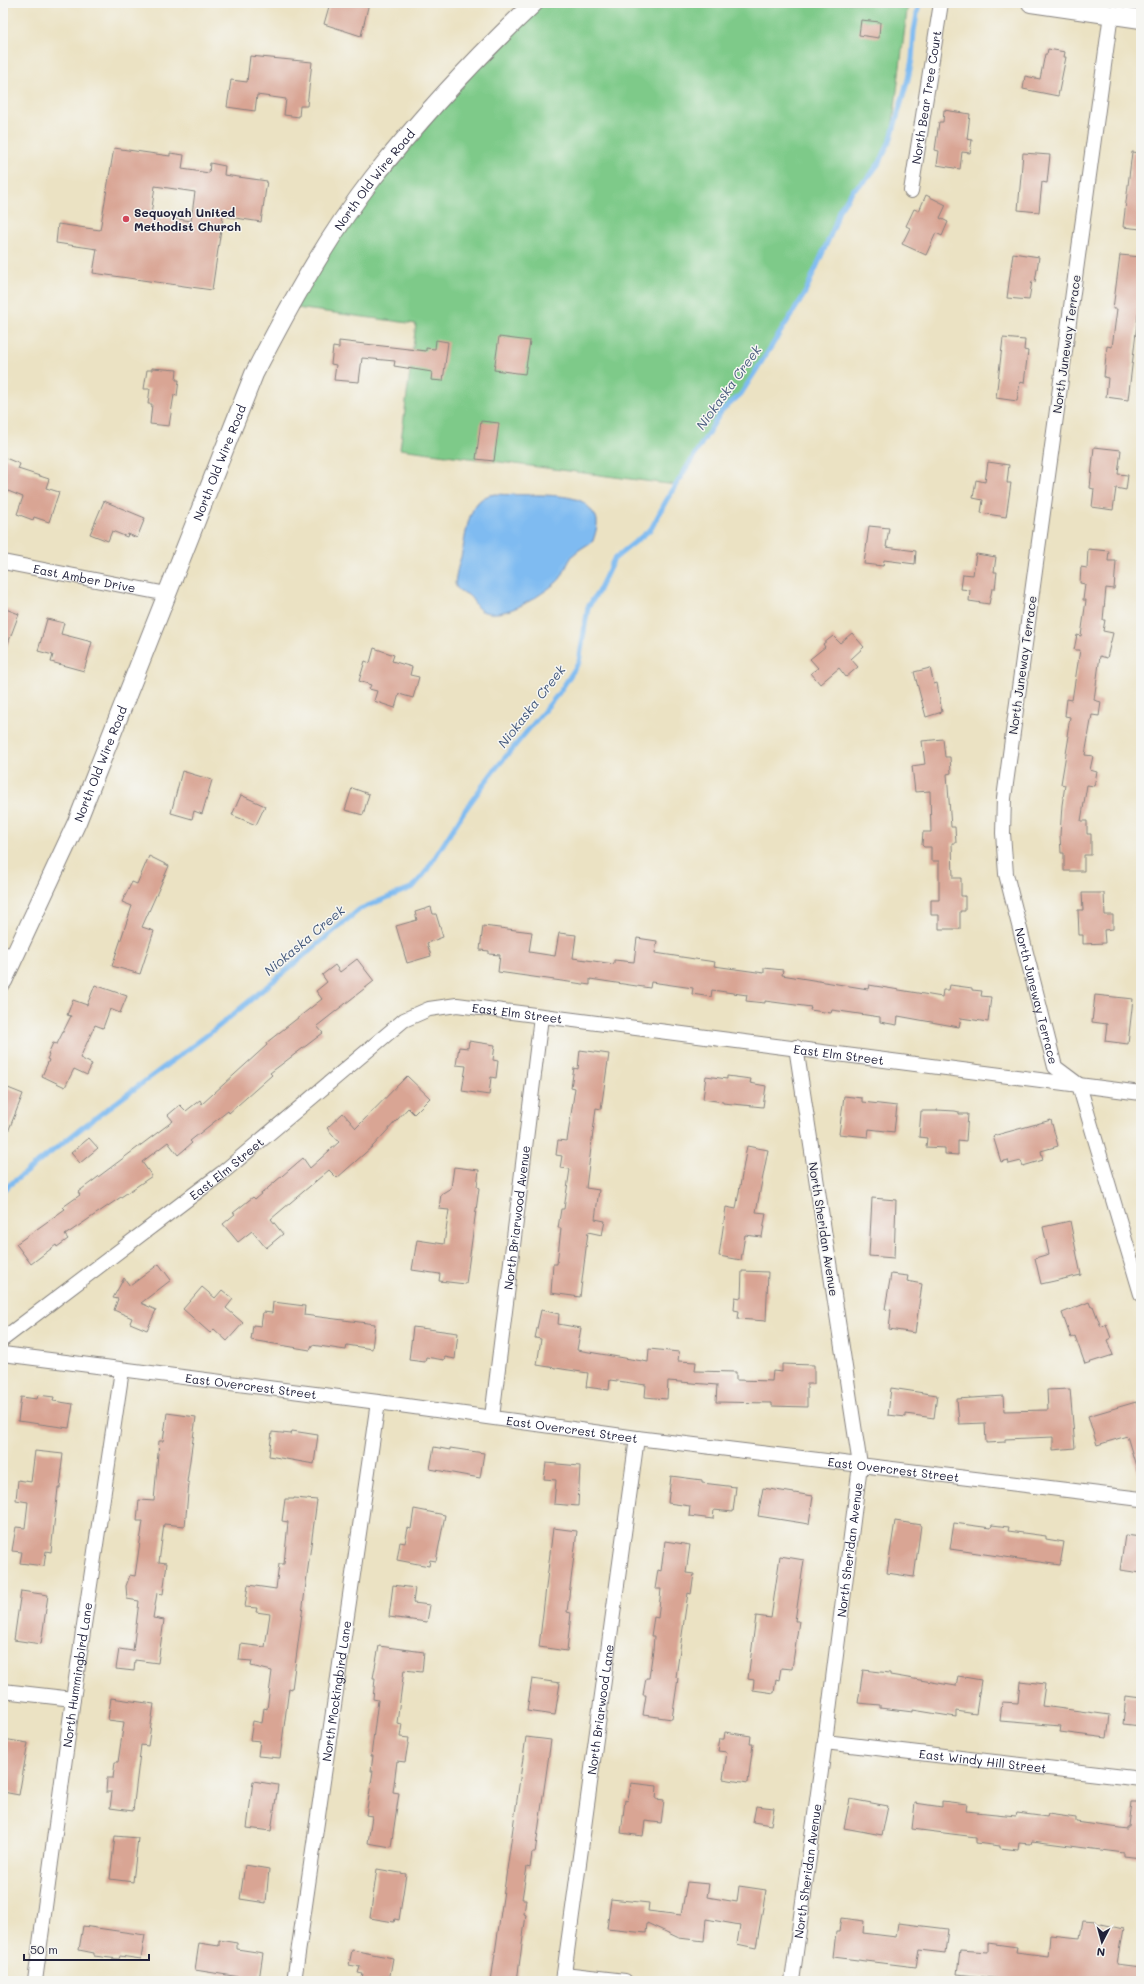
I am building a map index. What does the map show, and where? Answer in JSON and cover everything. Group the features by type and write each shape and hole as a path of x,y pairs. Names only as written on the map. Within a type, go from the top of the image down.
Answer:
{"street":[{"name":"North Old Wire Road","path":"3,981 9,955 77,822 254,374 302,284 372,179 400,145 476,60 534,3"},
{"name":"North Bear Tree Court","path":"911,191 941,3"},
{"path":"1031,3 1141,19"},
{"name":"North Juneway Terrace","path":"1079,1085 1055,1067 1006,874 1003,826 1004,798 1111,14"},
{"name":"East Amber Drive","path":"3,562 167,594"},
{"name":"East Elm Street","path":"3,1339 222,1173 404,1020 429,1009 457,1005 541,1017 796,1047 1141,1093"},
{"name":"North Briarwood Avenue","path":"492,1417 541,1017"},
{"name":"North Sheridan Avenue","path":"792,1981 825,1742 860,1465 796,1047"},
{"path":"1079,1085 1141,1294"},
{"name":"East Overcrest Street","path":"3,1354 492,1417 637,1438 1141,1499"},
{"name":"North Hummingbird Lane","path":"35,1981 73,1699 122,1370"},
{"name":"North Mockingbird Lane","path":"294,1981 378,1402"},
{"name":"North Briarwood Lane","path":"563,1978 637,1438"},
{"path":"3,1690 73,1699"},
{"name":"East Windy Hill Street","path":"825,1742 1141,1779"},
{"path":"563,1978 625,1981"}],"green space":[{"path":"534,3 908,3 891,138 880,162 874,171 844,201 804,295 741,394 721,412 676,485 400,449 416,324 289,307 372,179"}],"water":[{"path":"495,494 551,495 573,498 588,506 596,517 597,523 593,541 573,555 557,582 532,600 501,613 491,613 480,610 470,597 459,590 455,584 469,518 473,509 478,502 485,497"}],"building":[{"path":"330,3 369,3 361,36 324,24"},
{"path":"861,20 880,22 879,38 859,35"},
{"path":"1048,49 1065,52 1064,57 1066,57 1058,96 1023,89 1025,76 1040,79 1045,54 1047,54"},
{"path":"250,56 312,62 307,106 300,106 299,117 284,115 286,99 257,95 255,111 227,107 231,80 247,82"},
{"path":"944,110 970,114 967,139 972,140 970,153 962,152 960,169 937,165 939,151 935,150 939,122 943,122"},
{"name":"Sequoyah United Methodist Church","path":"114,148 170,156 170,153 184,155 182,169 209,173 210,163 225,166 224,175 267,181 261,222 223,216 212,290 93,273 97,249 56,243 58,224 100,230","holes":["155,186 195,192 191,221 151,215"]},
{"path":"1132,152 1141,153 1141,229 1123,227"},
{"path":"1023,153 1050,155 1047,183 1042,182 1039,212 1018,210"},
{"path":"926,195 946,205 940,218 948,222 942,236 936,233 926,255 902,244 910,228 906,226 914,209 919,211"},
{"path":"1013,253 1039,257 1035,282 1032,281 1029,300 1007,298"},
{"path":"1120,255 1141,257 1141,290 1128,400 1106,397 1108,378 1104,377 1107,346 1112,347 1117,309 1113,309"},
{"path":"499,337 530,341 525,374 494,370"},
{"path":"1003,338 1025,340 1024,350 1028,351 1024,383 1020,382 1017,401 996,398"},
{"path":"436,340 448,342 443,381 431,380 432,372 394,366 395,361 362,358 359,382 334,380 336,365 331,364 333,347 339,348 339,341 426,351 426,348 435,349"},
{"path":"152,368 177,370 176,380 179,380 177,396 174,395 169,426 150,424 152,404 148,404 150,389 144,389 147,370 152,370"},
{"path":"481,421 499,423 494,461 476,459"},
{"path":"1094,447 1121,450 1118,474 1128,475 1126,490 1116,488 1113,510 1092,507 1094,489 1090,488"},
{"path":"3,457 20,464 18,469 49,479 46,488 59,492 49,522 34,517 33,520 17,514 23,497 3,489"},
{"path":"988,462 1009,465 1007,483 1011,483 1006,517 981,513 983,500 973,498 976,480 985,482"},
{"path":"104,501 145,518 137,538 128,534 127,537 112,531 108,541 90,534"},
{"path":"869,526 889,528 886,547 916,551 915,564 884,560 883,566 864,564"},
{"path":"1088,549 1109,551 1108,561 1116,561 1114,589 1106,588 1103,620 1105,620 1103,631 1113,633 1107,658 1100,656 1094,700 1101,702 1099,716 1092,715 1085,755 1093,756 1090,770 1097,772 1094,786 1087,785 1081,821 1087,821 1087,834 1091,834 1091,855 1084,855 1084,871 1064,871 1064,853 1061,853 1060,835 1065,785 1061,784 1069,736 1067,736 1070,717 1065,716 1067,699 1072,700 1080,650 1074,650 1077,635 1081,636 1086,600 1083,600 1085,584 1080,583 1081,567 1087,568"},
{"path":"976,554 996,557 994,572 997,572 995,589 992,589 989,604 969,601 970,590 961,589 963,574 973,575"},
{"path":"3,608 19,614 4,654 3,653"},
{"path":"47,619 64,623 61,634 92,642 84,671 51,662 53,655 38,651"},
{"path":"852,633 864,647 851,659 858,667 846,677 839,668 820,684 811,673 818,668 810,659 825,647 823,644 833,636 840,643"},
{"path":"374,648 394,655 392,661 412,667 410,675 419,677 413,698 399,694 395,708 374,701 377,691 369,689 371,685 359,681 365,661 370,663"},
{"path":"930,668 934,684 937,683 942,712 926,717 914,672"},
{"path":"943,739 945,757 950,757 951,773 947,774 951,827 955,827 956,843 952,843 953,878 961,878 961,896 965,896 965,911 960,911 960,929 939,929 939,915 931,915 931,900 939,900 939,861 931,861 931,847 924,847 922,845 923,832 931,832 930,791 915,792 912,766 925,764 922,741"},
{"path":"182,771 212,780 202,814 194,811 192,819 171,813"},
{"path":"352,788 369,794 363,815 345,810"},
{"path":"241,795 265,806 256,825 232,815"},
{"path":"149,856 169,866 142,927 154,931 140,974 112,966 132,906 122,902 132,882 137,884"},
{"path":"1082,893 1104,893 1105,915 1113,915 1113,929 1104,930 1105,943 1083,944 1083,935 1079,935 1078,910 1083,910"},
{"path":"431,907 433,914 436,914 443,937 427,943 431,956 407,963 396,926 417,920 415,912"},
{"path":"483,926 532,932 529,952 555,956 559,933 576,935 573,958 614,964 614,960 634,962 637,938 657,941 655,953 715,962 714,966 764,973 764,968 783,970 782,975 868,989 869,985 942,997 943,990 949,990 950,985 972,988 972,990 982,991 981,996 991,997 988,1022 961,1018 959,1027 898,1016 897,1025 880,1022 880,1017 832,1010 831,1013 810,1010 811,1007 765,1001 765,1003 746,1001 747,995 712,990 711,997 692,994 693,988 651,982 650,988 590,979 590,985 498,972 500,955 489,954 489,951 480,950"},
{"path":"357,959 374,981 317,1026 323,1033 270,1073 272,1075 229,1113 228,1111 190,1141 192,1143 178,1155 168,1142 142,1162 152,1176 65,1235 68,1239 57,1247 56,1245 31,1264 16,1244 65,1209 63,1207 80,1195 78,1192 173,1121 168,1115 180,1105 186,1111 200,1100 202,1104 267,1045 266,1043 322,999 316,991 327,982 322,975 335,965 340,972"},
{"path":"95,985 127,996 120,1013 110,1009 103,1028 95,1025 80,1058 92,1064 87,1075 74,1069 65,1087 42,1076 49,1060 47,1059 48,1054 53,1043 57,1044 71,1016 67,1015 73,1000 87,1005"},
{"path":"1095,995 1133,999 1128,1044 1105,1041 1107,1024 1092,1022"},
{"path":"469,1041 495,1045 493,1060 498,1061 496,1078 491,1077 489,1095 462,1091 466,1066 456,1065 459,1047 468,1048"},
{"path":"580,1050 609,1054 601,1109 596,1108 586,1188 599,1190 595,1219 605,1221 602,1235 588,1232 580,1297 551,1293 553,1264 557,1264 561,1228 558,1228 561,1209 564,1209 570,1169 560,1168 562,1156 556,1155 558,1140 567,1141 575,1088 571,1087 574,1068 578,1069"},
{"path":"407,1076 430,1098 414,1114 408,1108 373,1146 337,1178 329,1170 271,1219 283,1234 266,1248 252,1231 238,1242 223,1224 235,1214 233,1213 253,1197 255,1199 303,1158 310,1168 339,1142 327,1128 343,1113 356,1128"},
{"path":"706,1076 727,1079 727,1076 751,1079 750,1083 766,1086 763,1107 723,1103 703,1099"},
{"path":"3,1086 23,1094 4,1142 3,1142"},
{"path":"844,1096 862,1098 862,1102 897,1106 894,1132 869,1129 868,1137 839,1134"},
{"path":"921,1111 955,1111 959,1112 959,1114 968,1114 966,1141 958,1140 958,1155 945,1154 945,1148 926,1147 927,1138 919,1137"},
{"path":"1051,1120 1058,1146 1041,1151 1043,1160 1023,1166 1021,1161 1009,1164 1008,1160 1001,1162 993,1136"},
{"path":"89,1138 98,1148 80,1163 71,1153"},
{"path":"747,1146 768,1150 756,1212 766,1213 762,1237 745,1235 741,1260 719,1256 726,1207 736,1209"},
{"path":"454,1167 479,1170 477,1187 479,1188 466,1284 439,1281 440,1274 412,1270 417,1240 444,1244 449,1210 439,1209 441,1194 451,1188"},
{"path":"872,1198 896,1200 894,1258 869,1256"},
{"path":"1070,1221 1081,1275 1041,1284 1035,1258 1049,1254 1043,1227"},
{"path":"159,1264 171,1280 141,1303 156,1310 147,1330 130,1323 132,1318 114,1310 118,1299 113,1298 124,1278 130,1286"},
{"path":"742,1271 768,1272 766,1321 738,1319 739,1311 734,1310 735,1297 741,1298"},
{"path":"891,1274 908,1276 907,1281 922,1284 915,1333 889,1329 891,1310 885,1309"},
{"path":"202,1287 215,1298 222,1290 233,1299 226,1308 243,1323 227,1341 214,1329 210,1333 183,1309"},
{"path":"273,1302 305,1306 304,1315 375,1324 372,1349 347,1345 346,1350 312,1345 310,1350 251,1340 253,1325 261,1326 263,1312 272,1313"},
{"path":"1089,1302 1091,1307 1093,1306 1101,1327 1106,1324 1111,1338 1107,1340 1113,1355 1085,1364 1075,1336 1071,1338 1062,1313"},
{"path":"541,1310 559,1314 558,1324 581,1328 577,1350 648,1362 649,1349 679,1352 678,1361 696,1362 695,1371 736,1372 736,1380 772,1381 773,1371 782,1372 782,1364 814,1365 814,1384 807,1384 807,1407 772,1406 772,1403 716,1402 717,1385 668,1381 667,1399 645,1397 646,1385 610,1380 609,1390 586,1387 588,1373 537,1365 541,1339 535,1338"},
{"path":"413,1327 458,1333 455,1359 445,1357 444,1360 426,1357 425,1362 409,1360"},
{"path":"891,1388 937,1395 934,1418 906,1414 906,1417 888,1415"},
{"path":"1070,1389 1075,1448 1053,1450 1053,1437 1005,1439 1005,1442 986,1443 985,1423 959,1424 957,1399 1003,1396 1004,1411 1048,1410 1047,1390"},
{"path":"38,1395 54,1397 53,1401 73,1404 69,1428 18,1421 21,1397 37,1399"},
{"path":"1136,1402 1141,1419 1141,1472 1138,1473 1127,1436 1097,1445 1088,1416"},
{"path":"167,1413 196,1417 187,1482 189,1483 185,1526 164,1524 159,1562 167,1563 163,1594 157,1593 153,1618 164,1620 158,1663 135,1660 134,1671 116,1669 119,1649 133,1651 139,1601 127,1599 126,1586 130,1575 135,1576 143,1521 137,1521 139,1500 154,1501 159,1441 163,1441"},
{"path":"292,1431 318,1435 314,1464 269,1456 272,1432 291,1434"},
{"path":"434,1447 484,1453 480,1478 430,1469"},
{"path":"35,1451 63,1454 51,1552 46,1551 44,1566 20,1563 22,1552 12,1551 16,1527 25,1528 28,1502 16,1500 18,1480 31,1482"},
{"path":"546,1463 580,1466 578,1506 554,1504 556,1480 544,1479"},
{"path":"671,1476 702,1480 702,1483 736,1487 733,1512 714,1510 713,1519 689,1516 690,1506 668,1503"},
{"path":"763,1488 813,1496 809,1524 758,1516"},
{"path":"294,1498 317,1500 292,1689 289,1688 280,1758 258,1756 260,1741 250,1740 253,1721 262,1723 264,1708 267,1709 272,1671 251,1666 252,1661 239,1660 241,1644 265,1647 270,1614 256,1612 257,1608 245,1607 248,1585 276,1589 279,1564 284,1564 288,1522 282,1521 285,1499"},
{"path":"414,1509 445,1515 436,1561 430,1560 429,1566 397,1560 400,1542 405,1543 408,1528 411,1529"},
{"path":"895,1521 921,1525 914,1577 887,1573"},
{"path":"954,1523 991,1528 992,1525 1009,1527 1008,1531 1046,1536 1046,1539 1064,1542 1060,1565 950,1549"},
{"path":"553,1528 577,1531 567,1612 571,1613 567,1651 539,1647"},
{"path":"1125,1535 1141,1537 1141,1573 1120,1570"},
{"path":"665,1541 690,1545 686,1573 694,1574 691,1594 688,1593 676,1677 678,1678 672,1719 643,1715 646,1695 643,1695 646,1678 649,1678 653,1650 654,1636 651,1636 654,1617 658,1618 661,1589 655,1589 658,1570 661,1571"},
{"path":"780,1556 804,1560 795,1621 799,1621 792,1669 781,1668 779,1680 776,1679 774,1693 753,1690 754,1680 748,1679 756,1616 771,1618"},
{"path":"393,1585 415,1588 413,1603 430,1605 427,1622 389,1617"},
{"path":"21,1591 48,1595 41,1644 14,1640"},
{"path":"379,1646 424,1652 422,1672 404,1670 397,1723 402,1724 400,1737 409,1738 405,1762 397,1761 393,1792 399,1793 391,1847 368,1843 372,1816 366,1815 373,1771 371,1771 373,1756 371,1756 378,1700 373,1699 375,1678 373,1678"},
{"path":"863,1670 890,1673 890,1675 956,1686 958,1676 981,1680 976,1714 956,1711 956,1717 913,1710 913,1712 880,1708 880,1705 858,1703"},
{"path":"532,1679 560,1683 555,1715 527,1711"},
{"path":"1020,1681 1045,1684 1042,1706 1110,1715 1107,1738 1060,1732 1061,1726 1000,1721 1002,1702 1018,1703"},
{"path":"1126,1696 1141,1698 1141,1726 1123,1724"},
{"path":"111,1698 154,1704 148,1746 141,1745 133,1811 110,1808 112,1792 106,1792 107,1778 113,1778 115,1762 118,1762 124,1722 108,1720"},
{"path":"725,1732 751,1736 750,1744 753,1744 748,1783 723,1779 727,1752 718,1751 720,1739 724,1739"},
{"path":"526,1737 551,1740 535,1853 532,1853 530,1868 527,1867 522,1899 526,1899 524,1914 526,1915 517,1981 491,1981"},
{"path":"3,1739 28,1743 19,1795 3,1792"},
{"path":"253,1781 278,1785 271,1831 247,1828"},
{"path":"631,1783 657,1786 656,1799 664,1800 661,1823 645,1821 643,1836 621,1833 625,1800 627,1801"},
{"path":"850,1799 888,1806 882,1835 844,1828"},
{"path":"942,1801 967,1804 966,1811 1016,1816 1017,1813 1047,1817 1048,1814 1076,1818 1076,1822 1127,1829 1127,1827 1129,1827 1132,1802 1141,1802 1141,1858 1124,1856 1124,1853 1032,1841 1031,1844 1019,1843 1018,1850 1000,1848 1000,1846 976,1843 976,1837 912,1829 915,1803 942,1807"},
{"path":"756,1806 774,1808 771,1825 753,1822"},
{"path":"115,1836 138,1838 133,1882 110,1879"},
{"path":"245,1865 269,1869 266,1903 240,1899"},
{"path":"377,1869 406,1874 399,1920 395,1919 394,1922 370,1918"},
{"path":"687,1882 709,1884 707,1897 737,1902 739,1886 766,1890 756,1948 737,1944 740,1925 706,1919 704,1941 679,1938 647,1923 646,1933 607,1929 611,1899 649,1903 648,1911 681,1915"},
{"path":"841,1918 864,1921 863,1933 896,1937 898,1923 948,1929 945,1953 919,1950 916,1967 833,1957 836,1932 839,1932"},
{"path":"1083,1920 1096,1921 1096,1923 1123,1929 1117,1964 1141,1967 1141,1981 1020,1981 957,1974 960,1950 988,1952 988,1943 1017,1947 1016,1952 1048,1956 1050,1935 1080,1938"},
{"path":"83,1926 145,1935 141,1959 120,1956 119,1959 94,1956 94,1953 79,1950"},
{"path":"219,1940 237,1943 237,1949 263,1953 259,1980 195,1970 199,1943 219,1946"},
{"path":"352,1950 393,1958 389,1981 361,1981 363,1974 358,1973 360,1967 349,1965"}],"waterway":[{"name":"Niokaska Creek","path":"3,1190 83,1127 218,1027 360,909 413,887 425,873 465,810 492,773 559,693 579,662 588,607 598,592 614,559 651,529 666,501 721,412 741,394 804,295 834,227 839,210 853,190 867,179 880,162 891,138 908,79 919,3"}],"place":[{"name":"Sequoyah United Methodist Church","path":"126,219"}]}
